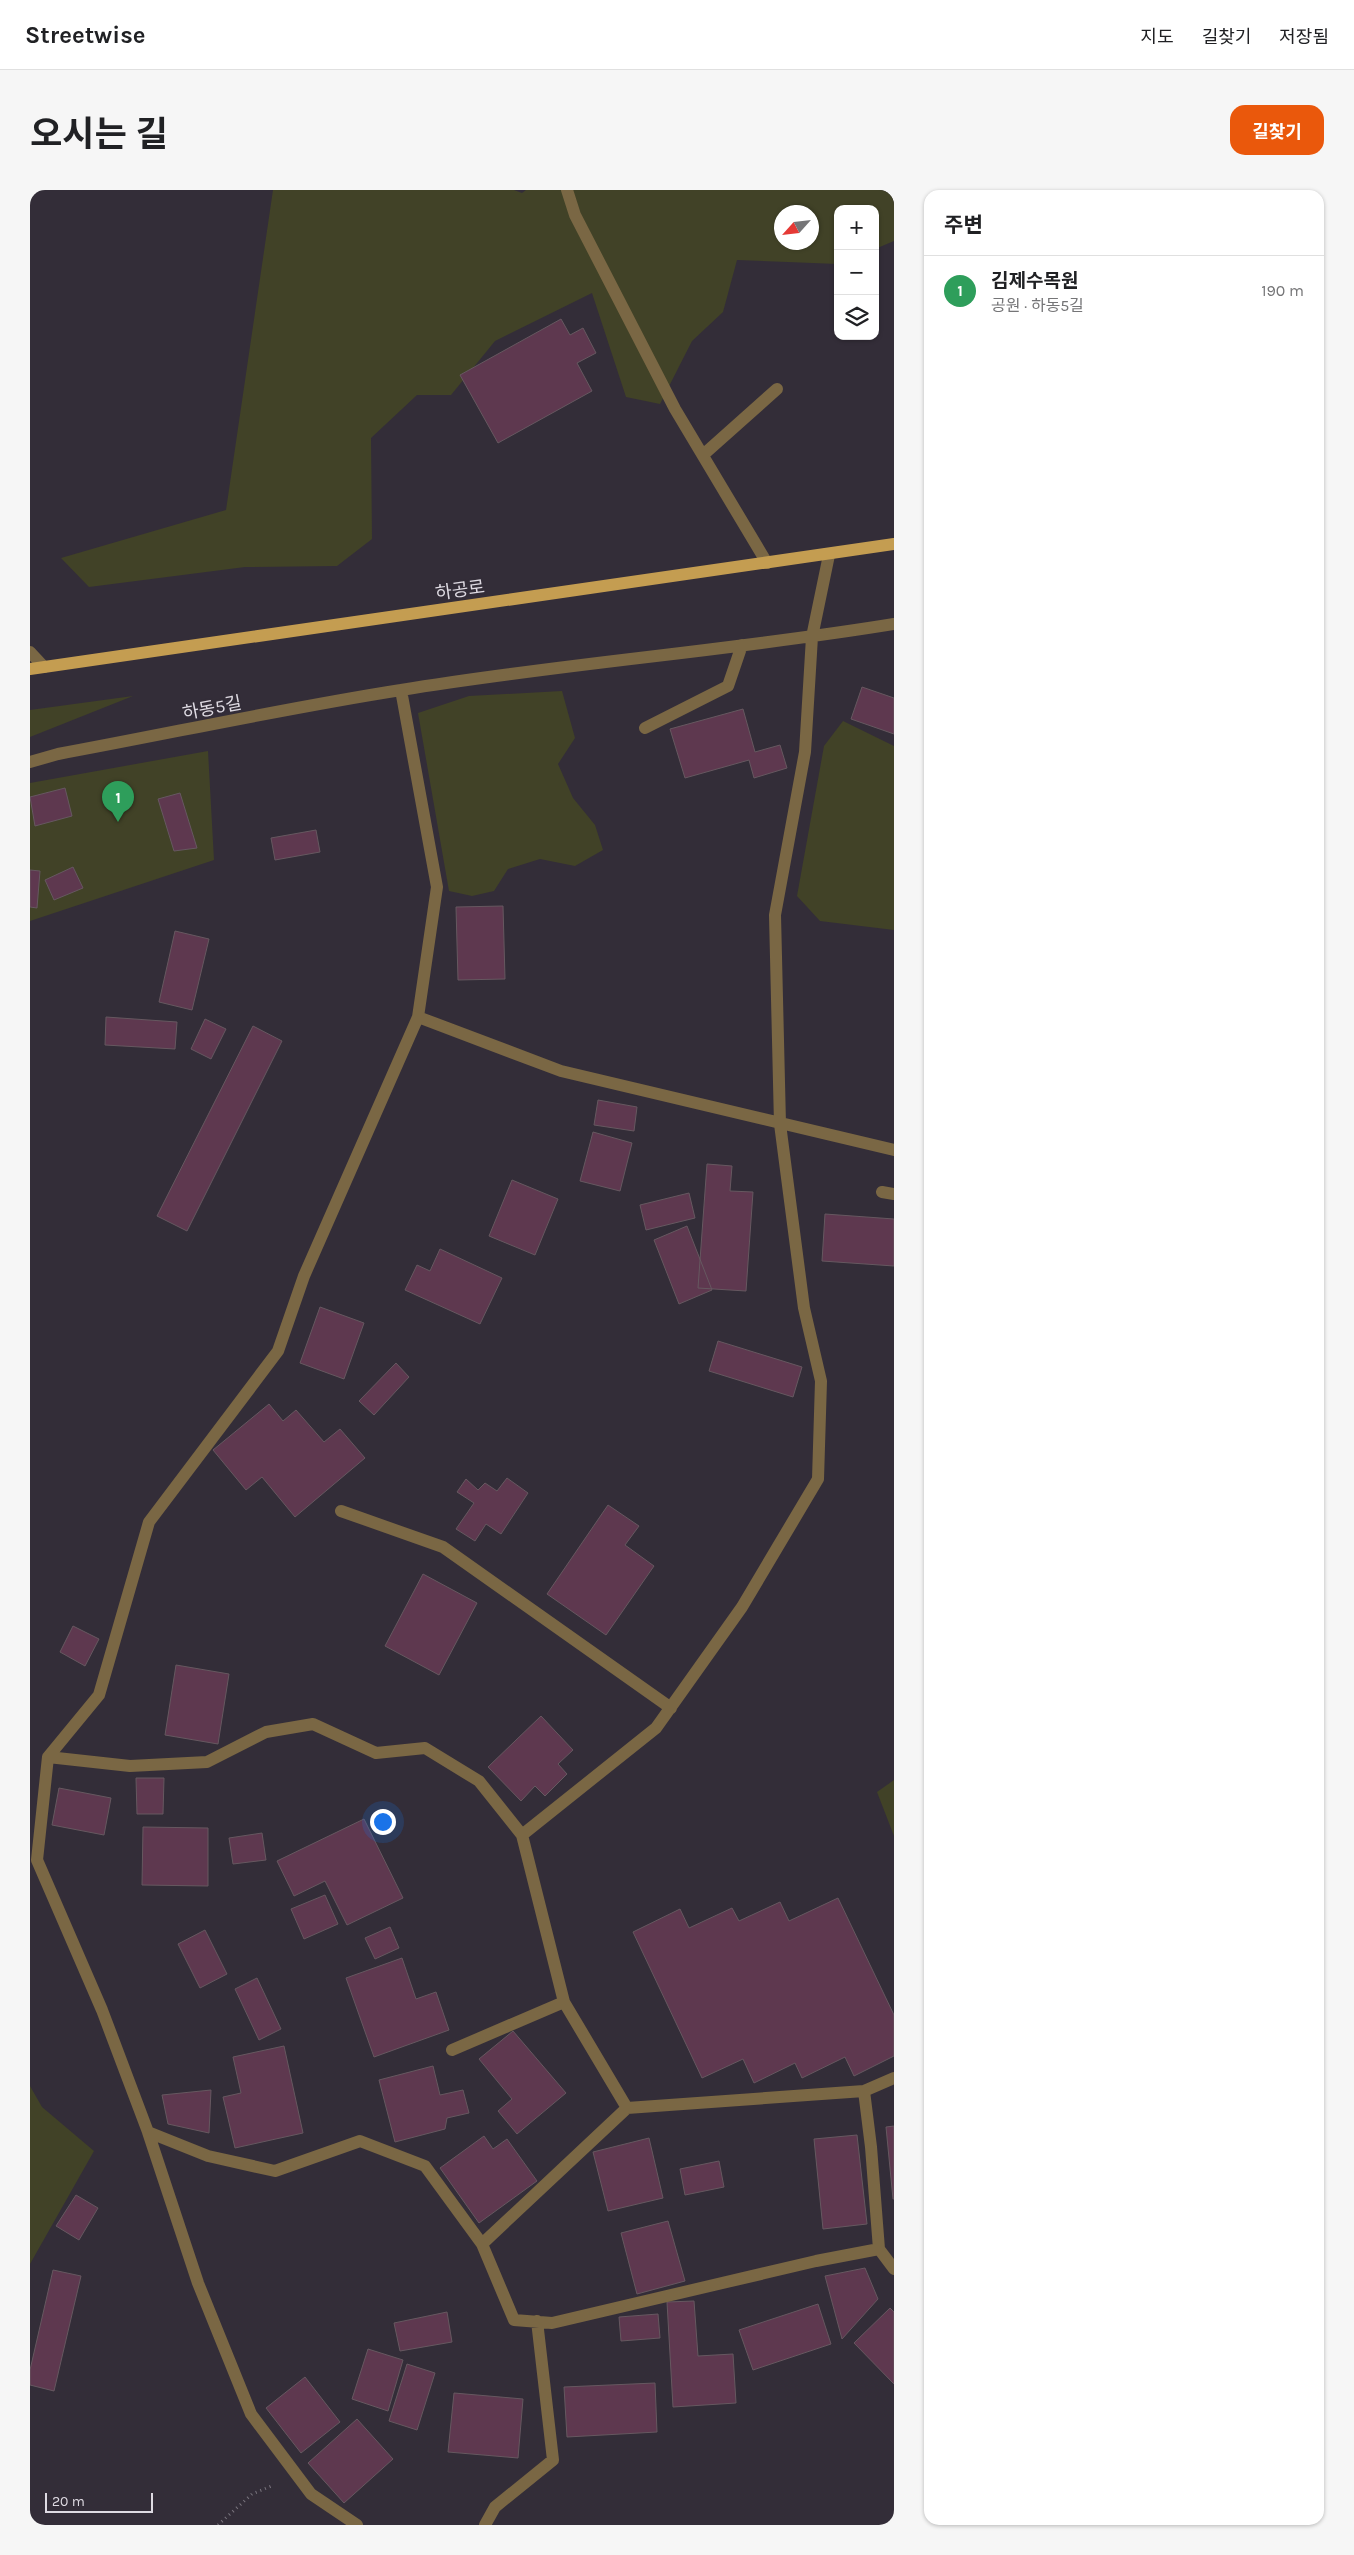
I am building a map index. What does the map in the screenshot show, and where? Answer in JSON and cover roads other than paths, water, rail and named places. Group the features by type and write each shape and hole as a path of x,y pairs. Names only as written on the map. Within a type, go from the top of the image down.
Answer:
{"main road":[{"name":"하공로","path":"30,669 894,544"}],"street":[{"path":"567,190 575,215 676,409 767,563"},
{"path":"703,455 778,389"},
{"path":"522,1835 656,1728 742,1607 818,1479 821,1381 804,1308 780,1124 774,915 804,752 812,637 829,554"},
{"name":"하동5길","path":"30,762 58,754 400,690 812,637 894,624"},
{"path":"645,728 728,686 742,645"},
{"path":"30,652 44,667"},
{"path":"357,2525 311,2494 252,2414 198,2283 148,2132 102,2010 37,1860 48,1757 100,1695 149,1522 278,1351 304,1276 418,1017 437,887 400,690"},
{"path":"418,1017 561,1071 894,1150"},
{"path":"341,1511 444,1546 671,1708"},
{"path":"48,1757 130,1766 207,1762 266,1732 314,1724 376,1752 425,1748 479,1781 522,1835 564,2002 627,2108"},
{"path":"452,2050 564,2002"},
{"path":"482,2244 627,2108 864,2091 894,2078"},
{"path":"864,2091 871,2146 879,2249 894,2269"},
{"path":"148,2132 208,2156 275,2171 360,2141 426,2166 482,2244 514,2320 552,2323 816,2261 879,2249"},
{"path":"486,2525 495,2507 553,2460 537,2321"}],"place":[{"name":"김제수목원","path":"118,822"}]}
